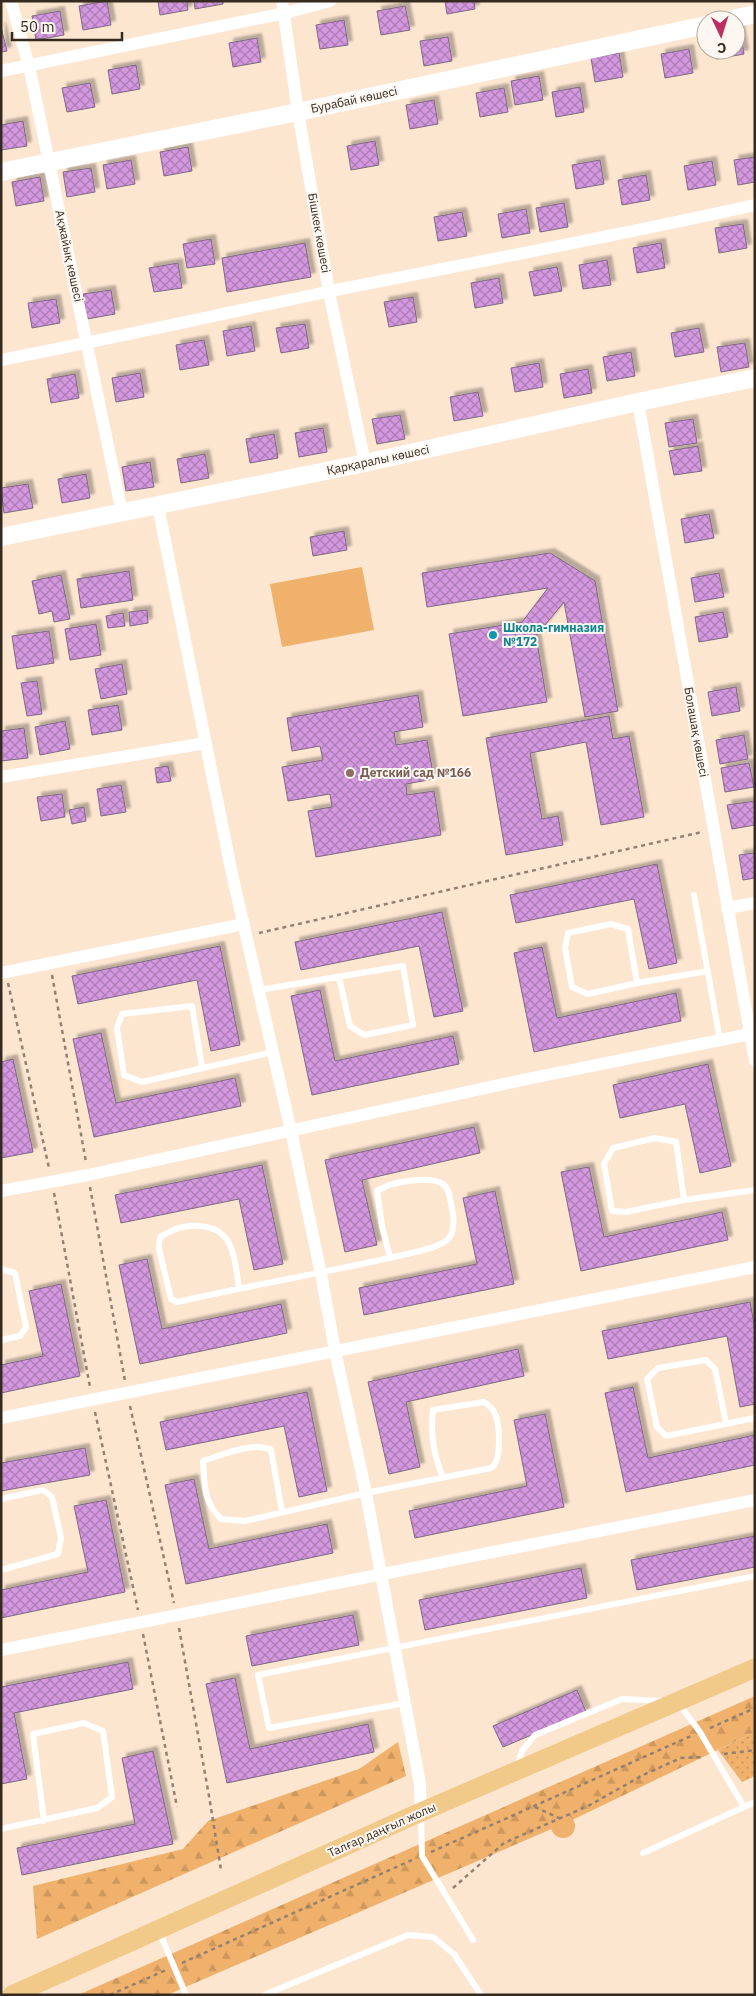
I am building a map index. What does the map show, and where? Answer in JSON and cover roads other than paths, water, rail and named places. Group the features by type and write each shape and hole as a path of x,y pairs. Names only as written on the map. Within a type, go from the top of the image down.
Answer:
{"main road":[{"name":"Талғар даңғыл жолы","path":"12,1995 421,1812 755,1668"}],"street":[{"name":"Ақжайық көшесі","path":"11,1 29,66 122,513"},
{"path":"1,72 283,7 330,1"},
{"name":"Бішкек көшесі","path":"283,7 298,112 329,292 365,463"},
{"name":"Бурабай көшесі","path":"1,172 298,112 696,27"},
{"path":"1,360 87,344 329,292 623,234 755,205"},
{"name":"Қарқаралы көшесі","path":"1,537 365,463 755,378"},
{"name":"Болашақ көшесі","path":"638,402 755,1062"},
{"path":"158,506 245,930 291,1131 335,1352 366,1493 420,1784 421,1812"},
{"path":"1,777 206,743"},
{"path":"727,908 755,902"},
{"path":"1,973 245,930"},
{"path":"1,1191 88,1175 527,1079 750,1034"},
{"path":"1,1418 755,1267"},
{"path":"1,1650 755,1500"}],"lane":[{"path":"694,895 720,1040"},
{"path":"637,983 628,929 611,924 568,933 565,948 572,987 588,994 637,983 708,971"},
{"path":"259,990 403,966 413,1025 364,1036 350,1026 339,977"},
{"path":"202,1067 192,1006 122,1014 117,1028 124,1075 142,1082 273,1052"},
{"path":"684,1200 676,1142 655,1138 613,1148 604,1164 612,1211 626,1212 684,1200 755,1190"},
{"path":"239,1289 234,1257 226,1237 216,1230 206,1226 180,1227 161,1236 159,1243 171,1298 177,1302 321,1274 418,1251 447,1240 452,1232 453,1214 449,1194 444,1184 436,1181 410,1180 377,1191 382,1226 390,1257"},
{"path":"1,1269 15,1273 26,1327 20,1336 1,1340"},
{"path":"726,1423 715,1369 706,1360 658,1368 647,1379 657,1427 666,1436 755,1418"},
{"path":"282,1512 272,1450 263,1446 230,1452 203,1461 205,1493 212,1509 221,1519 245,1521 366,1493 487,1470 495,1466 499,1455 496,1415 491,1407 484,1402 433,1410 431,1428 434,1454 443,1478"},
{"path":"1,1499 43,1490 52,1497 61,1538 58,1554 1,1570"},
{"path":"405,1704 269,1728 258,1675 755,1576"},
{"path":"515,1773 522,1751 535,1735 622,1699 678,1702 700,1732 744,1807"},
{"path":"1,1829 44,1821 97,1808 112,1797 103,1731 84,1723 33,1734 44,1821"},
{"path":"644,1853 755,1802"},
{"path":"421,1812 422,1856 473,1940"},
{"path":"159,1930 186,1995"},
{"path":"264,1995 408,1935 433,1937 454,1954 480,1995"}],"place":[{"name":"Школа-гимназия №172","path":"493,635"},
{"name":"Детский сад №166","path":"350,773"}]}
